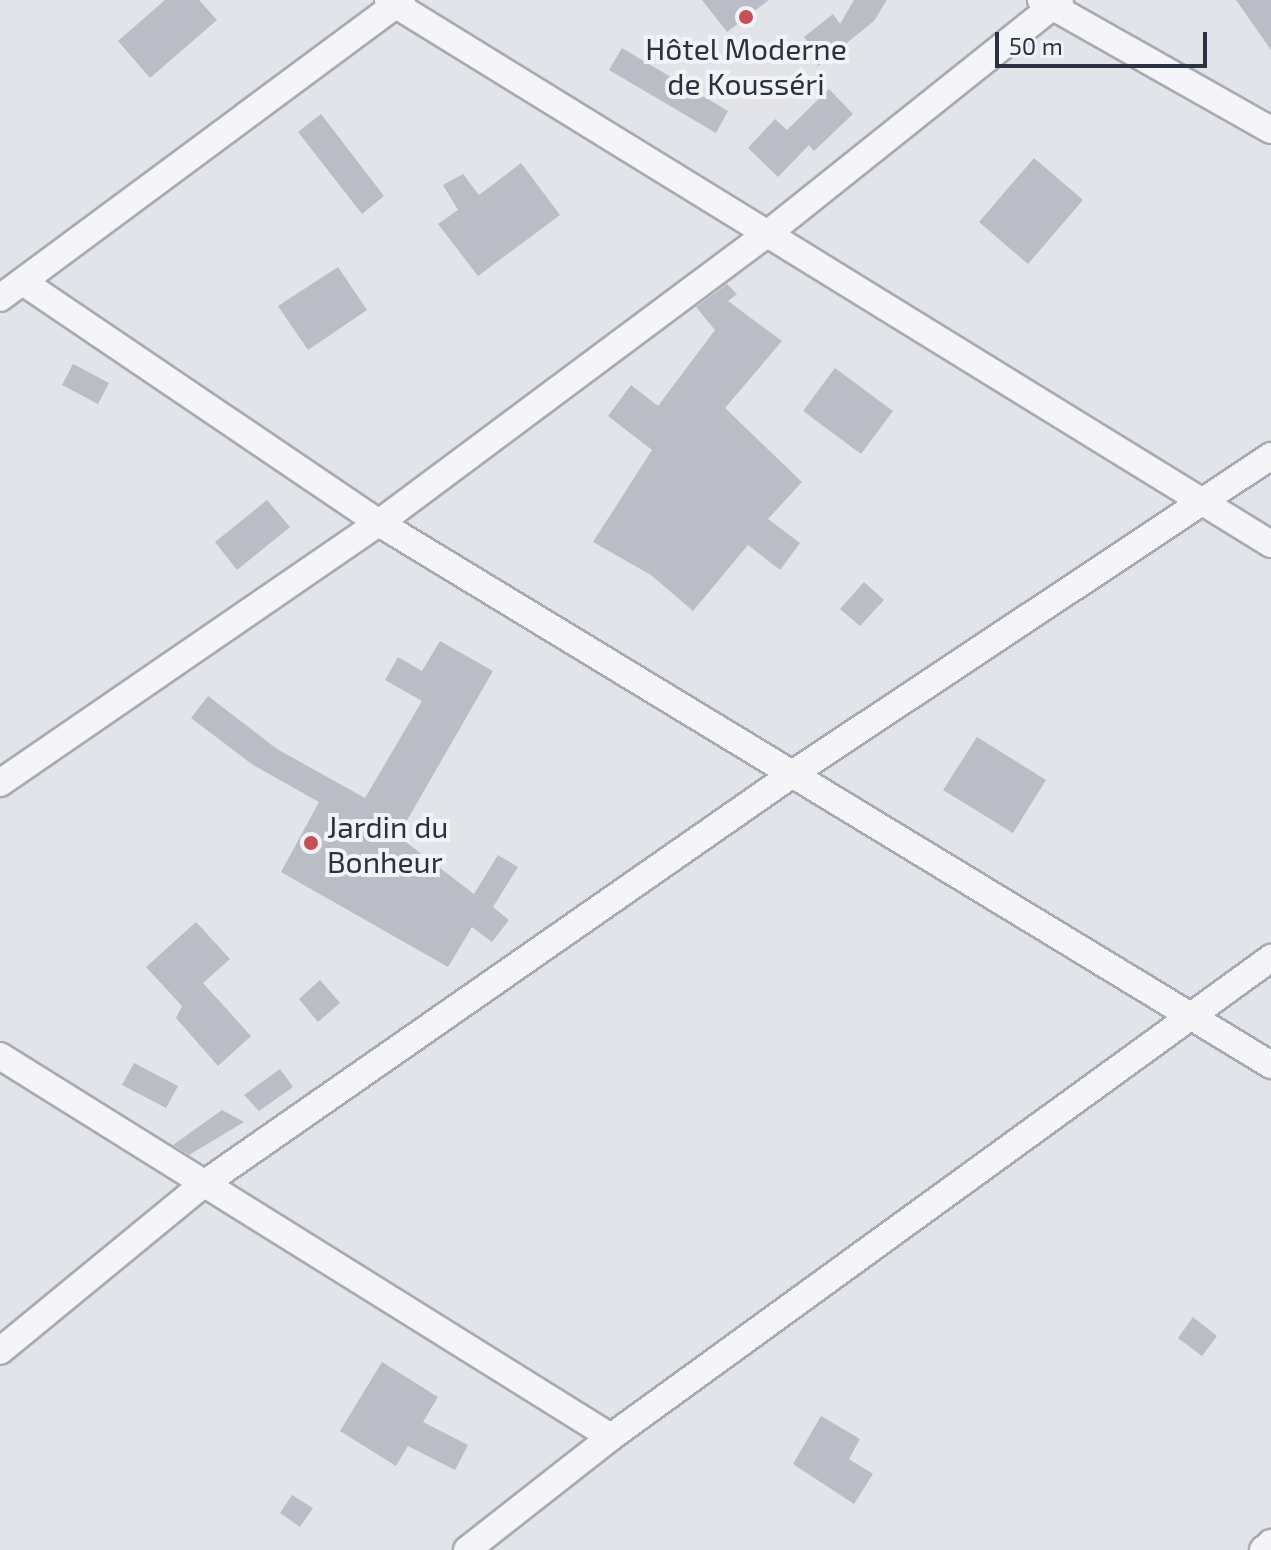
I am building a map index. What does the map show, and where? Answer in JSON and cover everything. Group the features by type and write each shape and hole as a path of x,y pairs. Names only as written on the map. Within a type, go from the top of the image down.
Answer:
{"street":[{"path":"0,298 395,2 766,235 1271,544"},
{"path":"0,783 379,523 766,235 1051,2 1271,130"},
{"path":"23,282 379,523 794,773 1189,1020 1271,1065"},
{"path":"0,1351 201,1186 794,773 1206,505 1271,456"},
{"path":"467,1550 611,1437 1271,958"},
{"path":"0,1056 201,1186 611,1437"},
{"path":"1263,1550 1271,1543"}],"building":[{"path":"165,0 199,0 217,20 150,78 118,41"},
{"path":"702,0 769,0 727,32"},
{"path":"854,0 887,0 874,21 817,67 820,58 804,37 833,14 840,24"},
{"path":"1236,0 1271,0 1271,50"},
{"path":"622,48 728,111 716,133 609,70"},
{"path":"829,89 853,114 814,151 809,145 778,177 748,148 775,119 787,130"},
{"path":"321,114 384,196 362,214 298,132"},
{"path":"1034,158 1083,200 1028,264 979,222"},
{"path":"521,163 560,215 478,276 438,224 458,210 443,185 463,174 479,195"},
{"path":"338,267 367,310 308,350 278,306"},
{"path":"727,284 737,294 728,301 782,341 725,408 802,482 768,519 800,543 780,570 748,545 693,611 651,575 593,542 652,450 608,416 631,385 658,406 715,330 696,307"},
{"path":"73,364 109,383 98,404 62,385"},
{"path":"835,368 893,411 861,454 803,411"},
{"path":"267,500 290,527 237,570 215,542"},
{"path":"864,582 884,600 860,626 840,609"},
{"path":"440,641 493,671 398,836 474,894 498,855 518,867 493,907 509,920 492,942 472,927 448,967 281,872 319,802 253,765 191,718 208,696 277,749 365,798 422,701 385,680 398,657 422,671"},
{"path":"977,737 1046,780 1013,833 943,790"},
{"path":"196,922 230,959 203,983 251,1036 218,1066 176,1018 182,1006 146,967"},
{"path":"320,980 340,1003 318,1022 299,999"},
{"path":"134,1063 178,1086 166,1108 122,1085"},
{"path":"280,1069 293,1087 259,1111 244,1095"},
{"path":"222,1110 244,1122 189,1155 173,1145"},
{"path":"1193,1317 1217,1336 1202,1356 1178,1338"},
{"path":"382,1362 438,1397 423,1422 468,1445 455,1470 408,1446 396,1466 340,1431"},
{"path":"821,1416 860,1439 849,1459 873,1474 854,1504 793,1464"},
{"path":"292,1495 313,1508 300,1527 280,1513"}],"place":[{"name":"Hôtel Moderne de Kousséri","path":"746,17"},
{"name":"Jardin du Bonheur","path":"311,843"}]}
